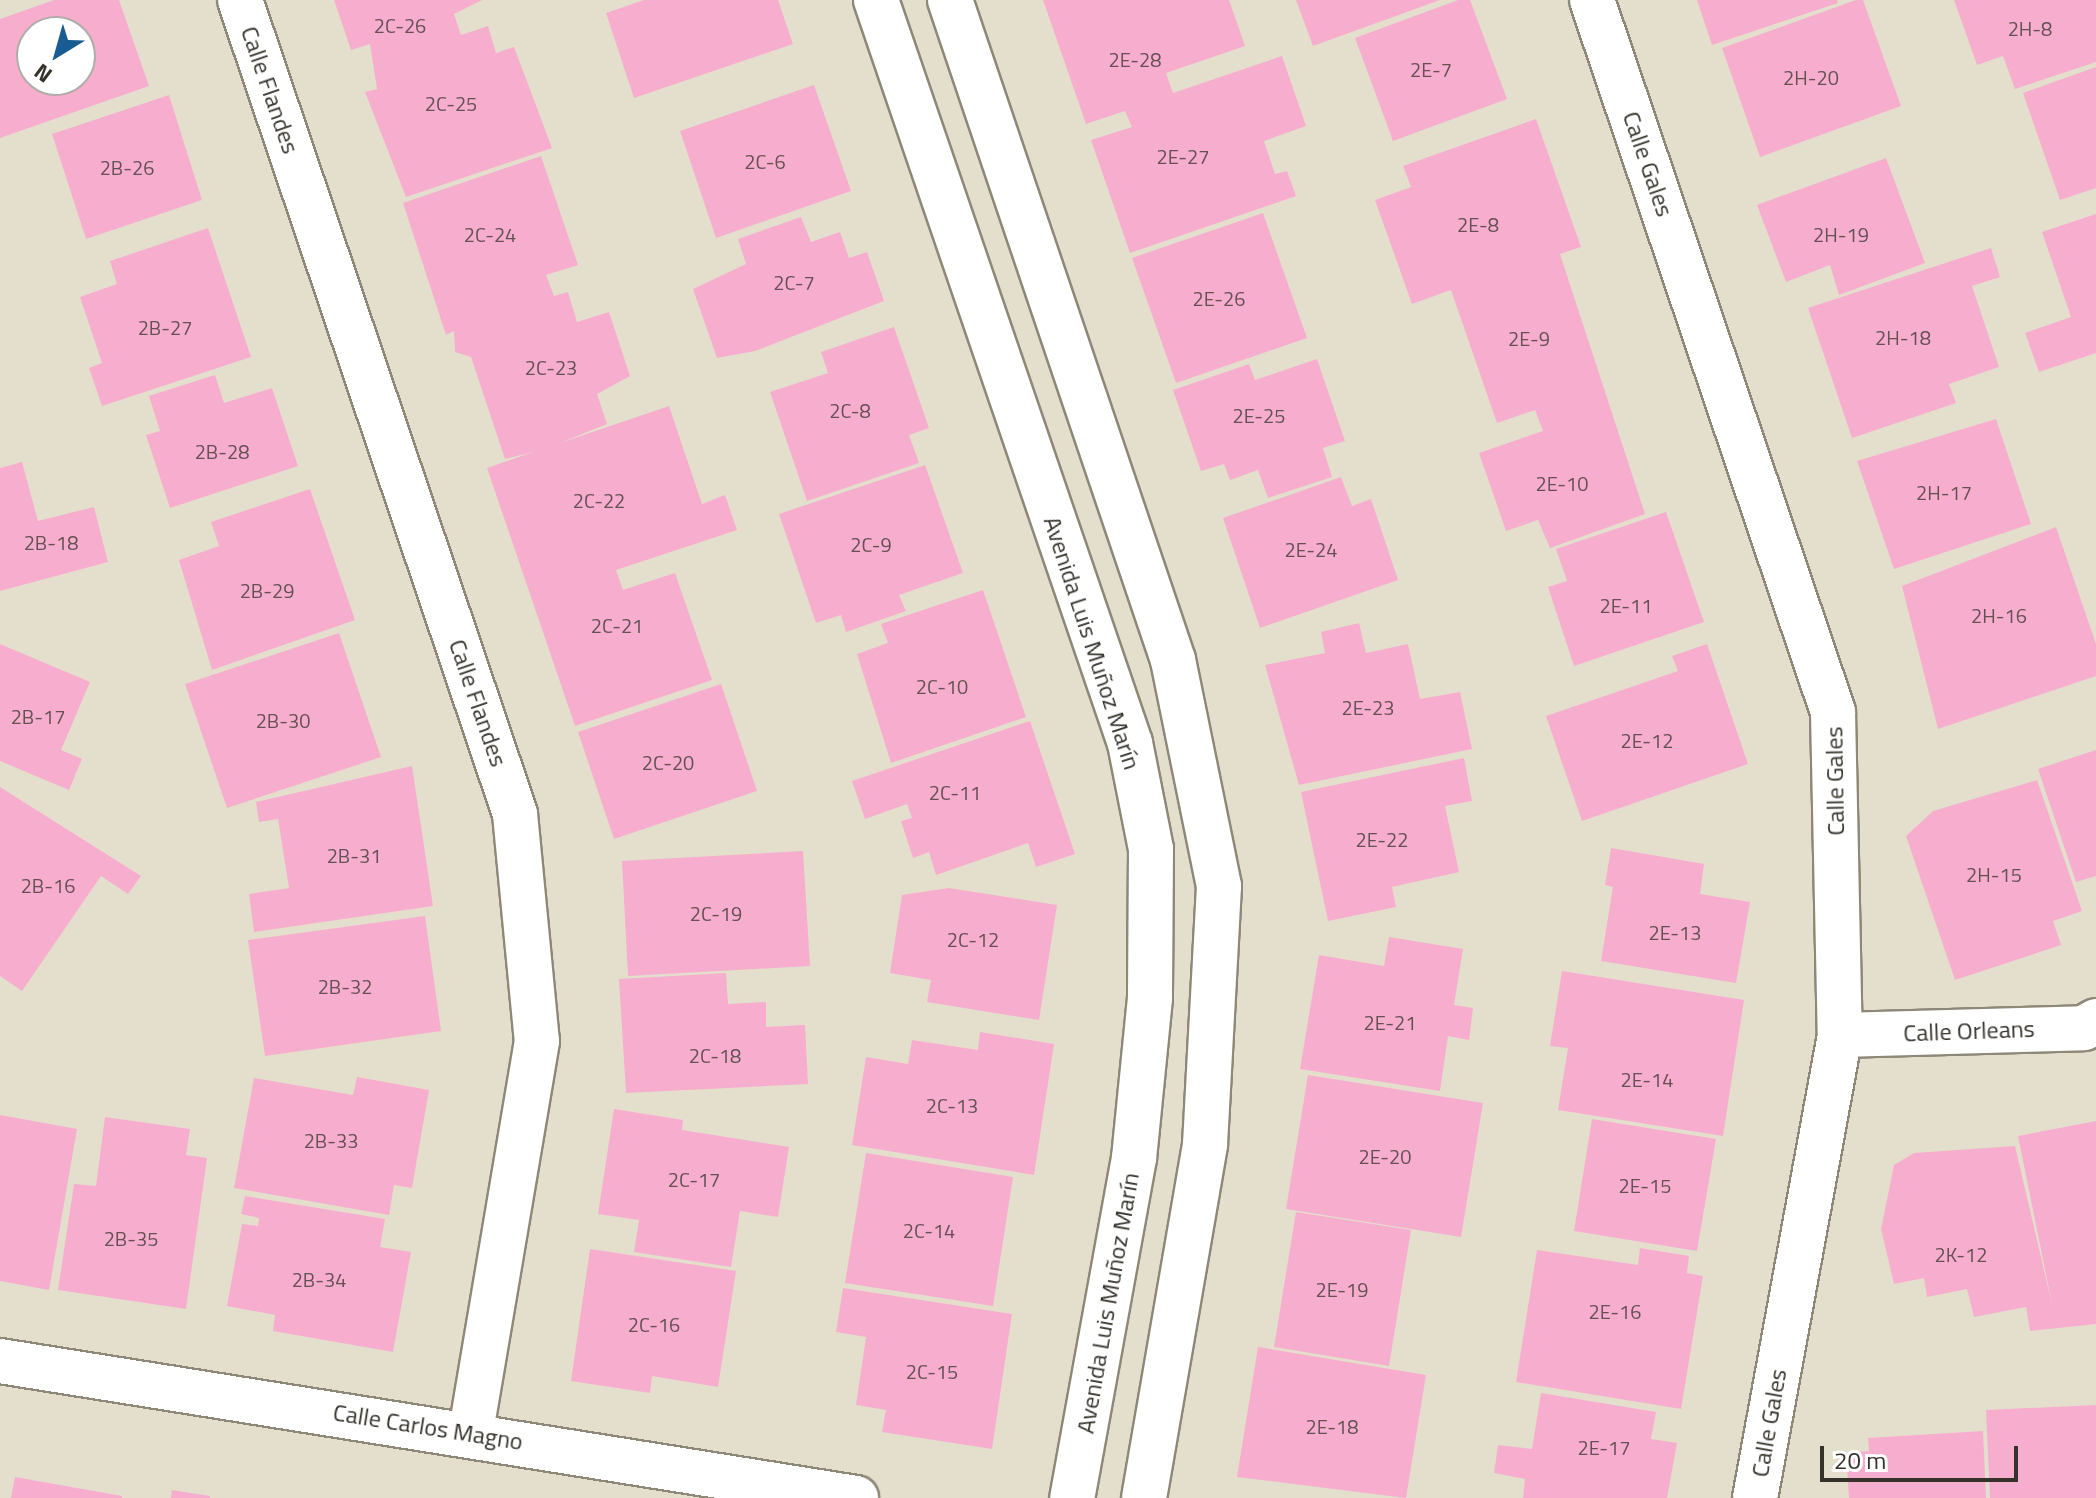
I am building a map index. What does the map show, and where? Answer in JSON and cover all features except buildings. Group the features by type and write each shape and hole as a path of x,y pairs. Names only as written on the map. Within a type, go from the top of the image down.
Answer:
{"street":[{"name":"Calle Flandes","path":"240,0 515,814 537,1041 471,1433"},
{"name":"Avenida Luis Muñoz Marín","path":"876,0 1130,743 1151,849 1150,998 1134,1158 1072,1498"},
{"path":"950,0 1173,660 1219,886 1205,1145 1144,1498"},
{"name":"Calle Gales","path":"1592,0 1833,712 1840,1035 1755,1498"},
{"name":"Calle Orleans","path":"1840,1035 2084,1028 2096,1021"},
{"name":"Calle Carlos Magno","path":"0,1361 471,1433 856,1498"}]}
